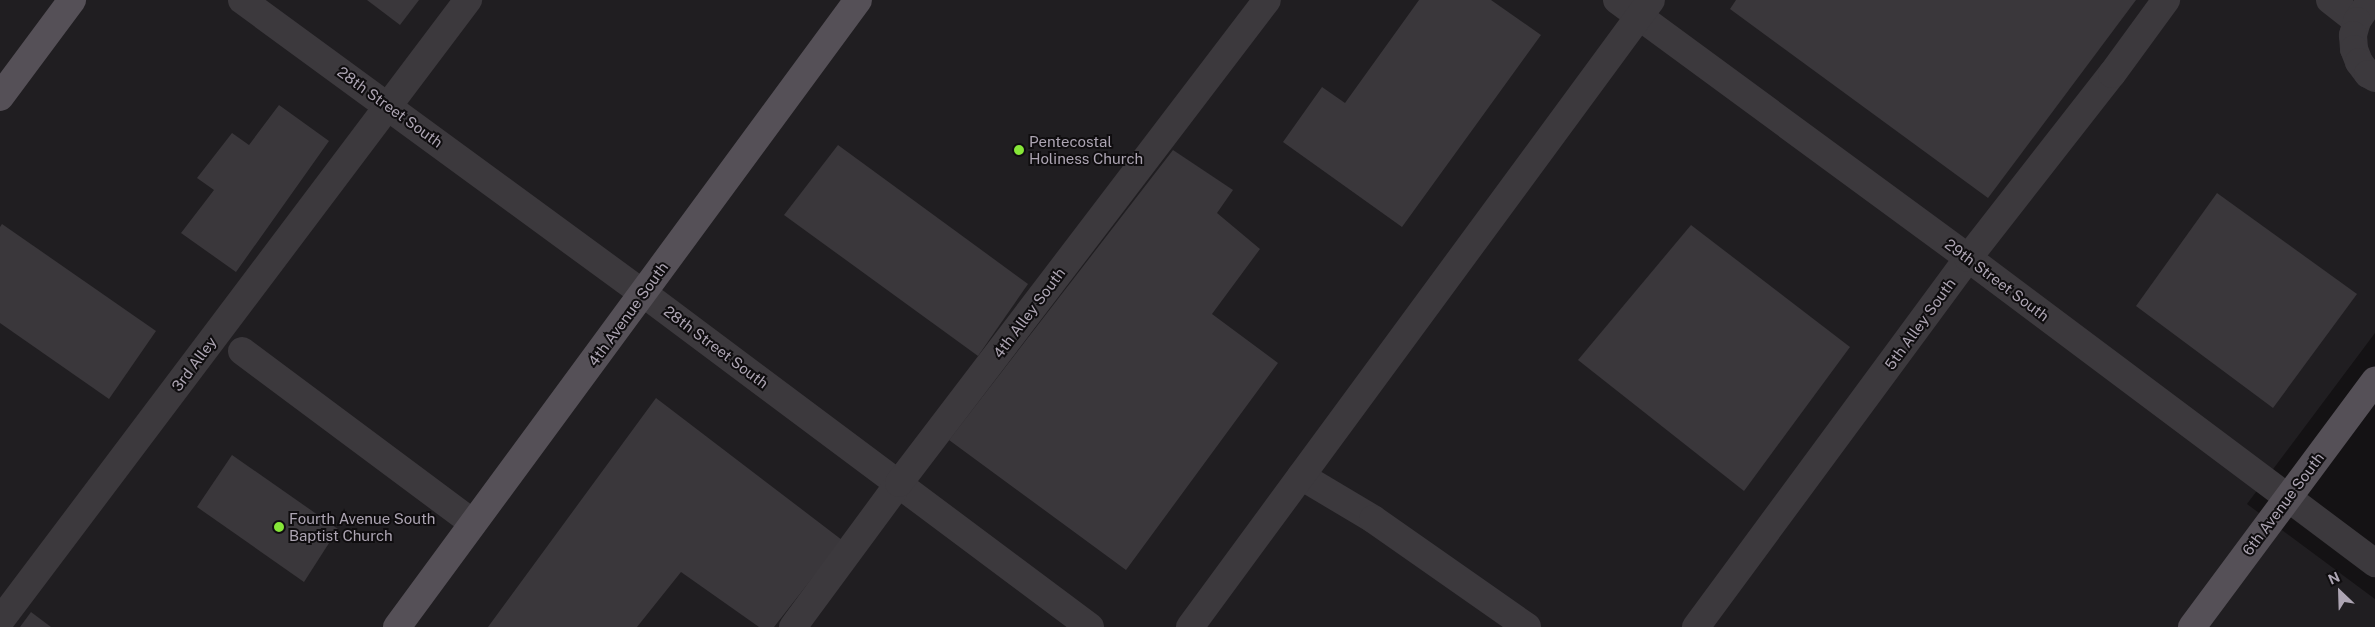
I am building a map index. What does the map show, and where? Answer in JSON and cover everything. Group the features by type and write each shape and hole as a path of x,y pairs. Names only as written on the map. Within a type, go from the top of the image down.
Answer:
{"main road":[{"path":"0,97 72,0"},
{"name":"4th Avenue South","path":"397,627 858,0"},
{"name":"6th Avenue South","path":"2192,627 2375,381"}],"street":[{"name":"28th Street South","path":"242,0 643,293 1090,627"},
{"name":"3rd Alley","path":"0,621 468,0"},
{"name":"4th Alley South","path":"793,627 899,483 1267,0"},
{"name":"29th Street South","path":"1617,0 1645,8 1968,258 2287,499 2375,563"},
{"name":"5th Alley South","path":"1696,627 1968,258 2112,74 2166,0"},
{"path":"2330,0 2366,12 2353,35 2354,49 2359,62 2368,74 2375,78"},
{"path":"1190,627 1645,8"},
{"path":"242,351 473,523"},
{"path":"1301,476 1373,519 1527,627"}],"shaded area":[{"path":"0,0 2375,0 2375,333 2247,504 2375,599 2375,627 0,627"}],"building":[{"path":"367,0 419,0 400,25"},
{"path":"1419,0 1491,0 1541,35 1402,227 1283,142 1322,87 1345,103"},
{"path":"1736,0 2136,0 1988,198 1730,9"},
{"path":"279,105 329,141 236,272 181,233 214,190 197,178 232,133 249,145"},
{"path":"838,145 1028,284 978,356 784,215"},
{"path":"1173,150 1233,190 1217,213 1260,249 1212,314 1278,363 1126,570 949,440"},
{"path":"2217,193 2357,294 2273,408 2136,306"},
{"path":"2,224 156,331 109,399 0,323 0,227"},
{"path":"1691,225 1850,347 1744,491 1578,360"},
{"path":"656,398 842,540 774,627 759,627 681,572 637,627 488,627"},
{"path":"232,455 338,529 304,582 197,507"},
{"path":"31,612 51,627 20,627"}],"place":[{"name":"Pentecostal Holiness Church","path":"1019,150"},
{"name":"Fourth Avenue South Baptist Church","path":"279,527"}]}
